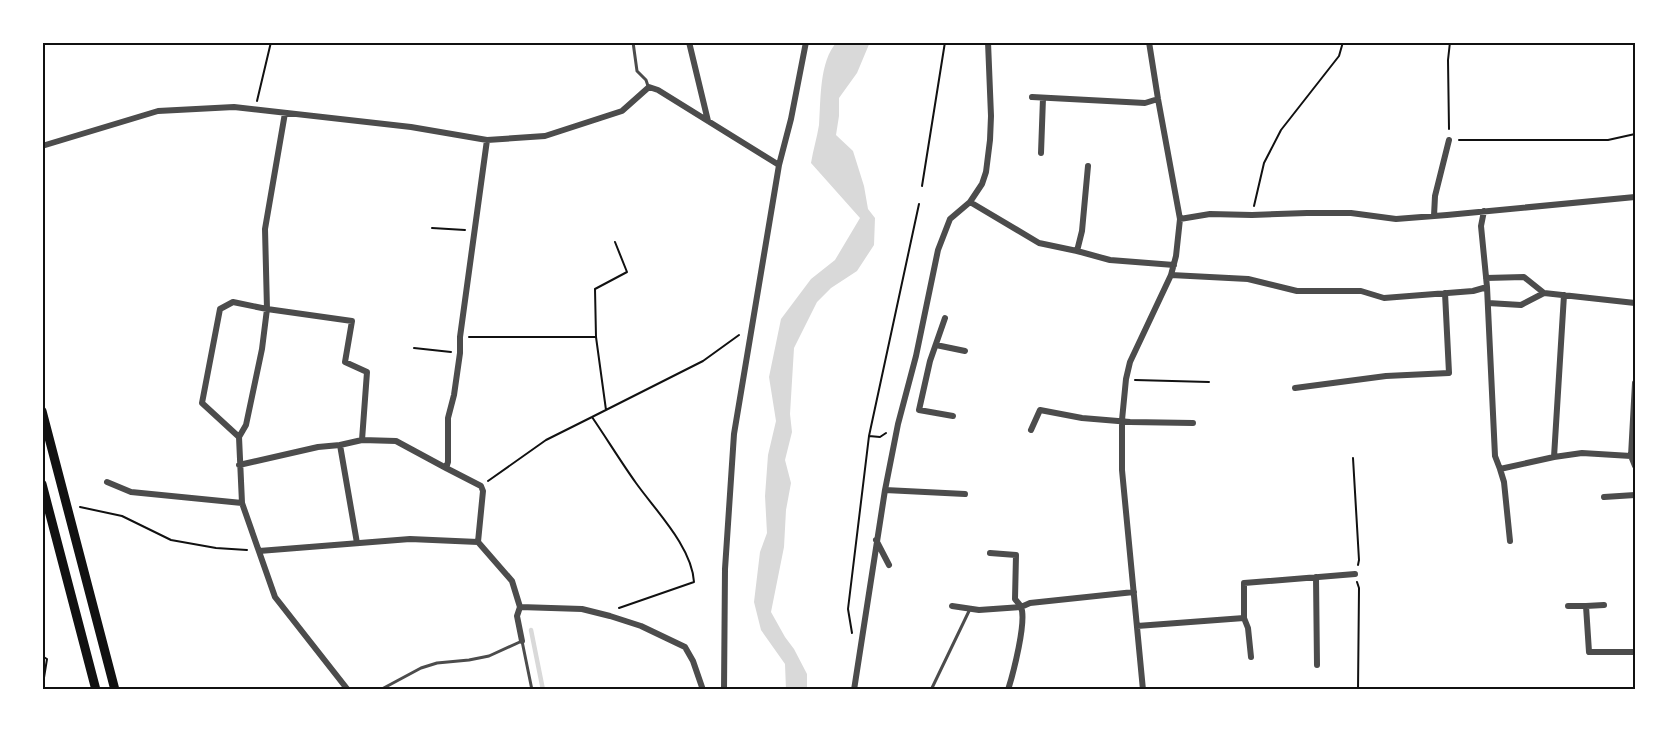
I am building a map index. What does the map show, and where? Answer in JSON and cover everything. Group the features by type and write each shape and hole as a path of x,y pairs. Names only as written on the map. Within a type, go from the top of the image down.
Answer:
{"main road":[{"path":"42,411 115,690"},
{"path":"42,483 96,690"}],"street":[{"path":"689,42 708,121"},
{"path":"724,690 725,569 734,434 779,165 791,119 806,42"},
{"path":"854,690 885,489 938,250 950,219 970,202 982,184 986,172 990,140 988,42"},
{"path":"1143,690 1122,470 1122,420 1130,362 1172,275 1180,219 1149,42"},
{"path":"42,146 158,111 234,107 411,127 487,140 545,136 622,111 649,87 658,90 779,165"},
{"path":"1032,98 1145,103 1158,99"},
{"path":"1041,153 1043,98"},
{"path":"285,113 265,229 267,309 262,349 246,425 239,437 242,503 275,597 348,690"},
{"path":"446,468 448,418 460,353 460,337 487,140"},
{"path":"1434,216 1435,196 1449,140"},
{"path":"1077,250 1082,231 1088,166"},
{"path":"1180,219 1210,214 1307,213 1350,213 1396,219 1635,197"},
{"path":"970,202 1040,243 1077,250 1110,260 1174,265"},
{"path":"1484,211 1481,226 1488,303 1495,456 1504,482 1510,541"},
{"path":"1172,275 1248,279 1297,291 1360,291 1384,298 1473,291 1487,287"},
{"path":"1486,278 1524,278 1544,293 1635,303"},
{"path":"1295,388 1386,376 1449,373 1445,293"},
{"path":"1488,303 1521,305 1544,293"},
{"path":"1554,457 1564,295"},
{"path":"239,437 202,404 220,309 233,302 352,321 345,362 367,372 362,440"},
{"path":"945,318 930,361 919,410 953,416"},
{"path":"936,345 965,351"},
{"path":"916,357 930,361"},
{"path":"1635,383 1630,456 1635,466"},
{"path":"1031,430 1040,410 1082,418 1130,422 1193,423"},
{"path":"239,465 318,447 362,440 396,441 481,486 483,491 478,542"},
{"path":"340,445 357,543"},
{"path":"1500,469 1582,453 1630,456"},
{"path":"107,482 131,492 242,503"},
{"path":"885,489 965,494"},
{"path":"1604,496 1635,495"},
{"path":"259,551 410,539 478,542 512,581 520,607 517,616 522,641"},
{"path":"876,540 889,565"},
{"path":"990,553 1016,555 1015,599 1021,607 1022,617 1016,660 1008,690"},
{"path":"1251,657 1248,628 1244,618 1244,583 1355,574"},
{"path":"1316,577 1317,665"},
{"path":"952,606 970,609 1021,607 1030,603 1134,592"},
{"path":"1568,606 1604,605"},
{"path":"1586,606 1589,652 1635,652"},
{"path":"520,607 582,609 641,626 686,647 703,690"},
{"path":"1137,626 1244,618"}],"lane":[{"path":"633,42 637,72 646,80 649,87"},
{"path":"931,690 970,609"},
{"path":"380,690 421,668 437,663 489,656 522,641 532,690"}],"path":[{"path":"255,110 271,42"},
{"path":"922,186 945,42"},
{"path":"1252,215 1264,163 1281,130 1339,56 1343,42"},
{"path":"1450,42 1448,60 1449,140 1608,140 1635,134"},
{"path":"854,642 848,609 869,436 919,204"},
{"path":"432,228 474,231"},
{"path":"606,410 596,338 595,289 627,272 615,242"},
{"path":"481,486 546,440 703,361 753,323"},
{"path":"460,337 596,338"},
{"path":"414,348 460,353"},
{"path":"1126,380 1209,382"},
{"path":"592,417 636,484 673,531 693,571 694,582 615,610 610,616"},
{"path":"869,436 880,437 898,424"},
{"path":"1353,458 1359,560 1355,574 1359,588 1358,690"},
{"path":"79,507 122,516 171,540 216,548 259,551"},
{"path":"42,656 47,659 42,690"}],"shaded area":[{"path":"837,42 870,42 857,73 839,98 836,135 853,151 864,186 868,209 875,218 874,245 857,271 831,288 817,302 794,348 790,414 792,432 785,460 791,483 786,510 784,547 771,612 807,674 807,690 786,690 785,664 761,630 754,602 760,552 767,533 765,496 768,455 776,421 769,377 781,319 811,279 835,260 860,218 811,163 819,125 824,70 831,50"}],"waterway":[{"path":"531,630 543,690"}]}
